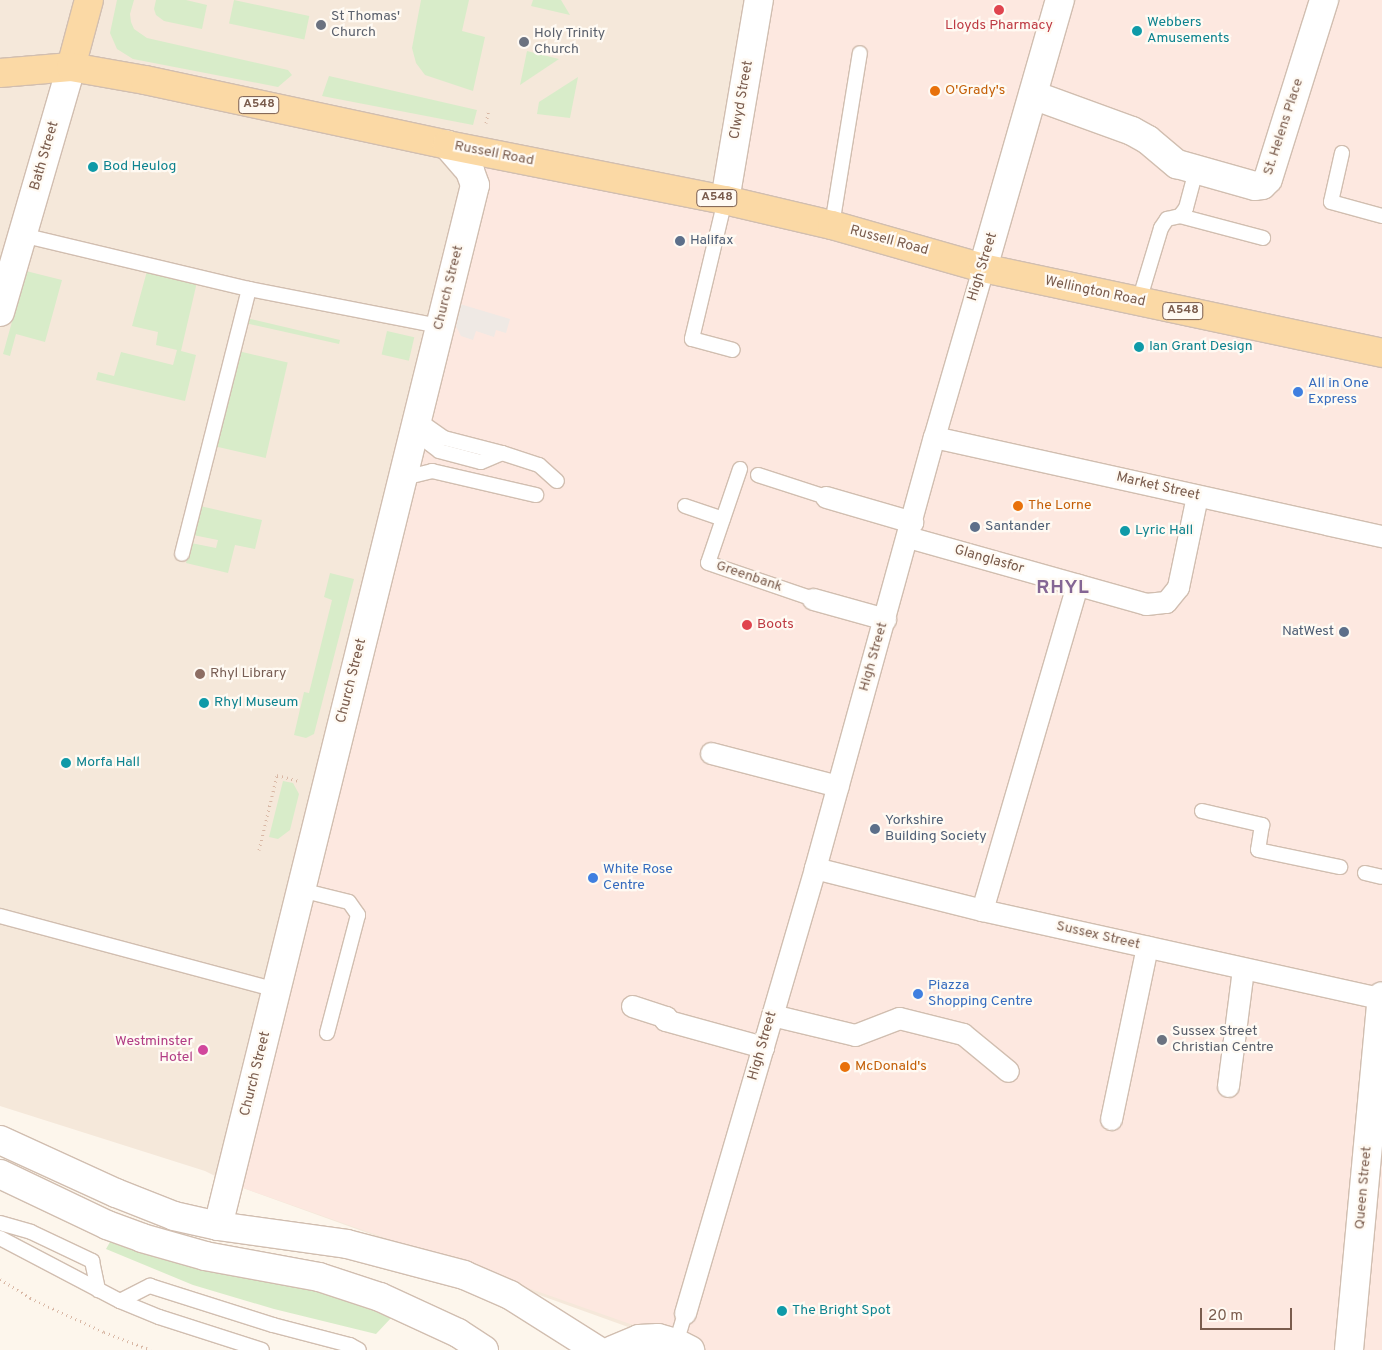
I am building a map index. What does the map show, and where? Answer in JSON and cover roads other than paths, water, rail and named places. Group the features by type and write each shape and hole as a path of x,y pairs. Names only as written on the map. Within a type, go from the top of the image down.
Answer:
{"main road":[{"name":"Bath Street","path":"71,68 89,0"},
{"name":"Russell Road","path":"0,73 71,68 155,82 446,145 726,200 832,225 983,268"},
{"name":"Wellington Road","path":"983,268 1382,354"}],"street":[{"name":"Clwyd Street","path":"726,200 759,0"},
{"name":"High Street","path":"685,1313 815,868 934,437 1060,0"},
{"name":"St. Helens Place","path":"1033,95 1132,130 1148,140 1177,164 1196,171 1255,186 1266,182 1324,0"},
{"name":"Bath Street","path":"0,312 71,68"},
{"name":"Church Street","path":"218,1226 475,185 470,171 446,145"},
{"name":"Market Street","path":"934,437 1382,536"},
{"name":"Glanglasfor","path":"910,529 1077,585 1146,604 1166,602 1178,587 1196,496"},
{"path":"826,497 910,529"},
{"path":"982,910 1077,585"},
{"name":"Greenbank","path":"813,599 885,619"},
{"path":"711,753 838,786"},
{"name":"Sussex Street","path":"815,868 982,910 1382,998"},
{"path":"1111,1119 1147,947"},
{"path":"1228,1086 1243,968"},
{"name":"Queen Street","path":"1349,1350 1382,998"},
{"path":"632,1006 666,1017 665,1020 763,1047"},
{"path":"772,1015 855,1035 899,1018 963,1034 1008,1071"},
{"path":"0,1140 116,1193 174,1216 218,1226 347,1244 464,1275 510,1295 597,1350"},
{"path":"0,1174 108,1225 142,1238 204,1256 319,1277 380,1297 458,1333 484,1350"},
{"path":"613,1350 639,1339 658,1338 683,1346"}],"lane":[{"path":"832,225 860,53"},
{"path":"1342,153 1331,202 1382,216"},
{"path":"1180,216 1186,208 1196,171"},
{"path":"726,200 692,339 733,350"},
{"path":"1139,301 1161,228 1167,219 1180,216 1264,238"},
{"path":"22,235 248,289 440,326"},
{"path":"182,554 248,289"},
{"path":"415,426 440,451 481,462 502,453 539,465 556,481"},
{"name":"Greenbank","path":"740,469 708,563 813,599"},
{"path":"399,490 412,476 432,471 536,496"},
{"path":"758,475 826,497"},
{"path":"685,506 723,519"},
{"path":"1202,811 1262,825 1258,850 1340,867"},
{"path":"1365,873 1382,877"},
{"path":"301,890 348,902 358,915 327,1033"},
{"path":"0,916 276,990"},
{"path":"0,1223 30,1232 92,1260 98,1290"},
{"path":"0,1238 120,1301 159,1317 262,1350"},
{"path":"120,1301 150,1286 273,1325 350,1345 359,1350"},
{"path":"683,1346 685,1313"}],"place":[{"name":"Lloyds Pharmacy","path":"999,10"},
{"name":"St Thomas' Church","path":"321,25"},
{"name":"Webbers Amusements","path":"1137,31"},
{"name":"Holy Trinity Church","path":"524,42"},
{"name":"O'Grady's","path":"935,91"},
{"name":"Bod Heulog","path":"93,167"},
{"name":"Halifax","path":"680,241"},
{"name":"Ian Grant Design","path":"1139,347"},
{"name":"All in One Express","path":"1298,392"},
{"name":"The Lorne","path":"1018,506"},
{"name":"Santander","path":"975,527"},
{"name":"Lyric Hall","path":"1125,531"},
{"name":"Boots","path":"747,625"},
{"name":"NatWest","path":"1344,632"},
{"name":"Rhyl Library","path":"200,674"},
{"name":"Rhyl Museum","path":"204,703"},
{"name":"Morfa Hall","path":"66,763"},
{"name":"Yorkshire Building Society","path":"875,829"},
{"name":"White Rose Centre","path":"593,878"},
{"name":"Piazza Shopping Centre","path":"918,994"},
{"name":"Sussex Street Christian Centre","path":"1162,1040"},
{"name":"Westminster Hotel","path":"203,1050"},
{"name":"McDonald's","path":"845,1067"},
{"name":"The Bright Spot","path":"782,1311"}],"district":[{"name":"RHYL","path":"1063,589"}]}
